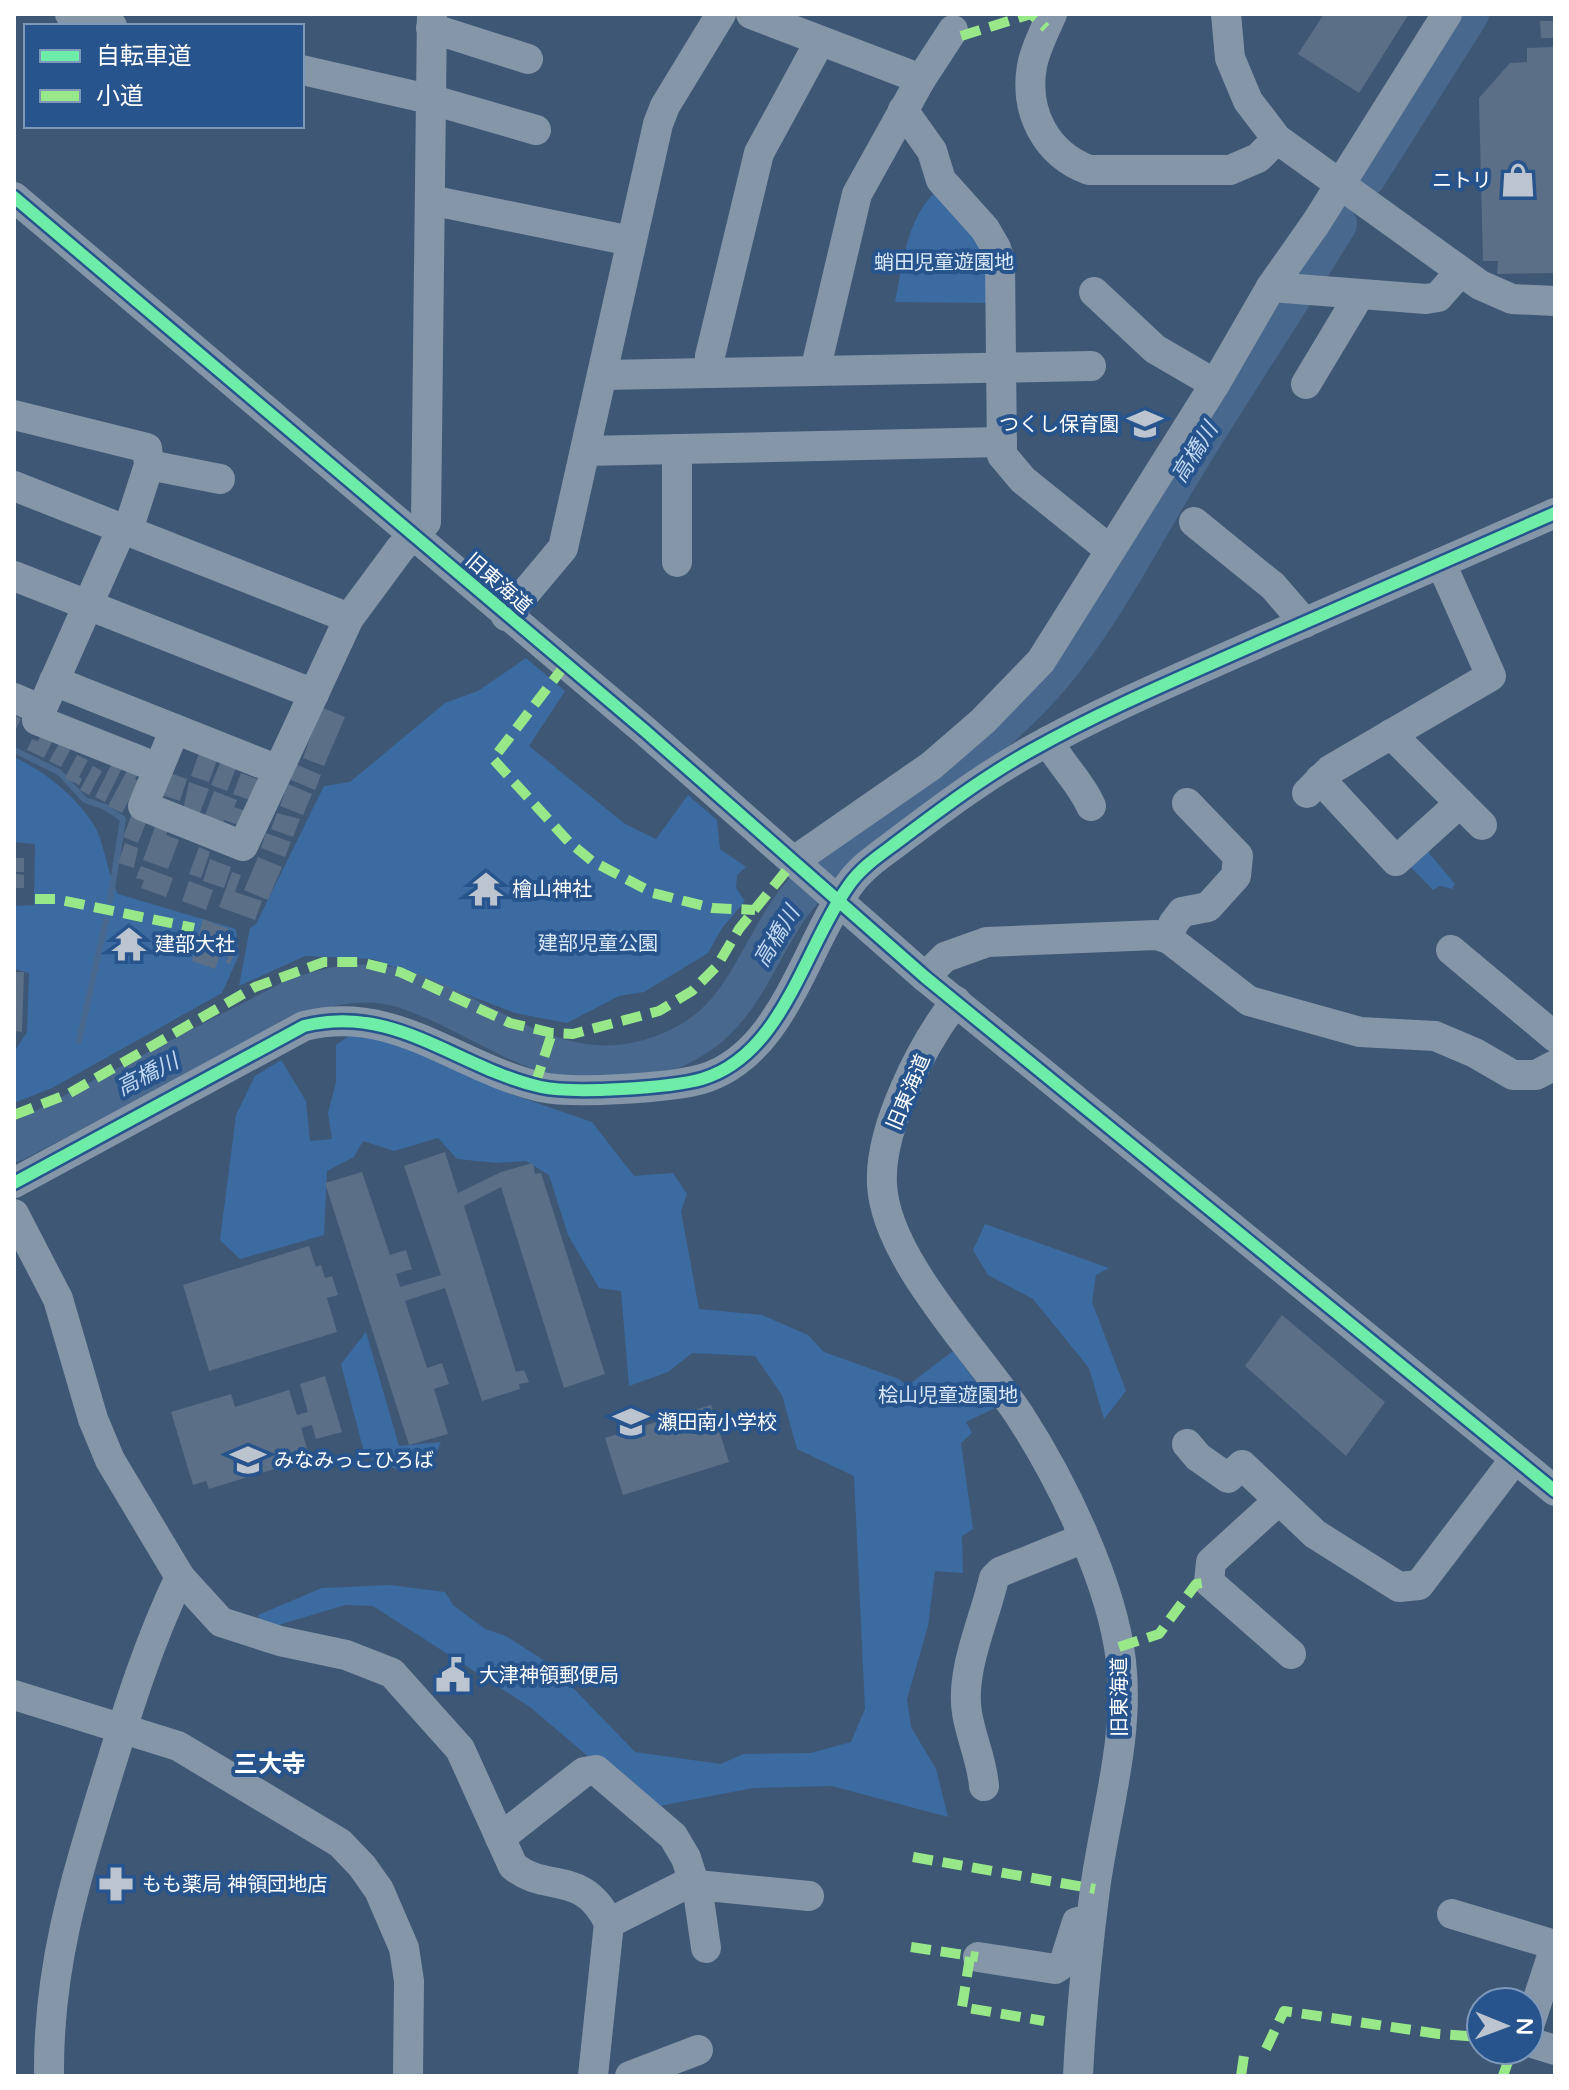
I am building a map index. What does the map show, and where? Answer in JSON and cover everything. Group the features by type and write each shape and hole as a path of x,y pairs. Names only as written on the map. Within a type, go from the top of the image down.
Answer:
{"street":[{"path":"70,14 103,21"},
{"path":"506,616 563,548 631,241 665,106 721,14"},
{"path":"751,14 921,79"},
{"path":"1052,14 1032,64 1031,91 1045,140 1073,164 1089,170 1230,170 1258,158 1277,139"},
{"path":"1226,14 1230,58 1248,101 1277,139 1460,272 1496,294 1555,301"},
{"path":"799,865 931,766 1014,692 1070,619 1110,550 1447,14"},
{"path":"175,729 143,806 243,846 349,618 426,522 431,21 528,59"},
{"path":"815,371 857,194 921,79 953,30"},
{"path":"709,373 710,356 759,153 820,41"},
{"path":"304,70 429,99 536,130"},
{"path":"903,110 932,151 941,180 996,248 1000,262 1002,455 1023,480 1110,550"},
{"name":"旧東海道","path":"14,197 956,1001 936,1026 892,1123 883,1168 885,1202 912,1265 1021,1417 1082,1532 1113,1618 1122,1664 1119,1743 1092,1920 1078,2076"},
{"path":"430,200 631,241"},
{"path":"1276,288 1438,297 1460,272"},
{"path":"1094,292 1155,349 1215,384"},
{"path":"1306,384 1360,294"},
{"path":"602,375 1091,366"},
{"path":"14,415 147,448 149,465 125,529 37,720 158,768"},
{"path":"585,451 1002,442"},
{"path":"677,449 677,562"},
{"path":"149,465 220,479"},
{"path":"14,486 349,618"},
{"path":"14,1183 304,1026 332,1019 376,1023 541,1087 572,1090 705,1078 745,1056 765,1038 835,897 873,860 948,805 1048,741 1118,705 1555,513"},
{"path":"1194,522 1273,586 1305,623"},
{"path":"1441,563 1491,676 1330,770 1314,786 1396,861 1460,803"},
{"path":"14,576 314,694"},
{"path":"54,681 278,770"},
{"path":"14,698 42,710"},
{"path":"1391,734 1482,825"},
{"path":"1048,741 1058,759 1082,785 1091,806"},
{"path":"1169,939 1173,924 1182,912 1208,907 1236,876 1238,856 1187,803"},
{"path":"925,977 945,957 987,942 1156,935 1169,939 1249,1001 1360,1032 1449,1040 1513,1075 1536,1075 1555,1065"},
{"path":"1451,950 1555,1037"},
{"path":"956,1001 1555,1491"},
{"path":"14,1214 58,1299 93,1419 110,1460 180,1577 221,1622 280,1641 346,1655 392,1673 460,1749 513,1866 523,1874 561,1881 587,1893 601,1906 609,1923 593,2076"},
{"path":"1187,1444 1198,1457 1228,1478 1242,1465 1315,1534 1399,1587 1419,1585 1514,1460"},
{"path":"1278,1501 1211,1562 1209,1582 1291,1654"},
{"path":"984,1786 983,1764 967,1711 970,1671 994,1578 1000,1572 1072,1543 1082,1532"},
{"path":"49,2076 53,1993 67,1904 147,1649 180,1577"},
{"path":"14,1695 122,1727 200,1758 313,1824 362,1866 394,1920 404,1948 409,1981 408,2076"},
{"path":"500,1838 584,1772 596,1770 673,1836 686,1858 694,1883 706,1948"},
{"path":"609,1923 694,1883 809,1896"},
{"path":"1452,1914 1555,1946 1542,1986"},
{"path":"978,1957 1055,1969 1064,1963 1077,1922 1092,1920"},
{"path":"630,2076 698,2050"}],"green space":[{"name":"蛸田児童遊園地","path":"936,191 987,248 992,303 895,302 912,229 926,202"},
{"name":"建部児童公園","path":"526,658 565,691 529,746 625,824 656,839 688,795 717,820 720,849 746,867 737,875 736,888 745,901 722,928 708,953 644,992 619,996 567,1023 515,1013 373,959 305,956 239,986 250,928 256,924 324,786 350,782 445,703 478,691"},
{"name":"建部大社","path":"14,757 57,784 92,822 100,837 118,894 236,929 239,955 222,993 52,1088 14,1103 14,1052 27,1032 29,973 14,969 14,906 34,905 35,844 14,842"},
{"path":"1424,847 1455,884 1452,889 1440,886 1433,890 1407,863"},
{"name":"桧山児童遊園地","path":"356,1031 385,1034 505,1092 592,1122 634,1176 673,1173 687,1194 681,1211 699,1309 762,1315 808,1335 824,1352 899,1379 907,1386 953,1351 995,1408 966,1422 972,1433 961,1443 973,1529 962,1536 963,1573 935,1571 928,1626 907,1699 911,1727 936,1769 948,1817 832,1786 753,1788 649,1808 530,1707 373,1606 345,1605 262,1630 258,1615 322,1588 390,1585 445,1592 453,1605 485,1629 506,1636 551,1665 635,1752 721,1764 743,1754 811,1753 851,1742 865,1709 854,1476 797,1449 782,1395 755,1356 692,1353 668,1372 629,1386 621,1291 599,1288 568,1235 549,1175 526,1161 497,1163 457,1159 438,1138 394,1151 363,1141 354,1157 327,1171 324,1235 240,1259 220,1240 236,1115 255,1076 281,1060 306,1101 310,1141 332,1139 328,1113 336,1082 336,1045"},
{"path":"985,1224 1109,1268 1096,1275 1092,1302 1126,1391 1104,1419 1089,1368 1033,1299 988,1275 973,1250"},
{"path":"366,1332 399,1446 441,1442 433,1461 398,1470 365,1456 341,1364"}],"building":[{"path":"1324,14 1409,14 1359,93 1298,54"},
{"path":"1540,21 1555,21 1555,38 1541,38"},
{"name":"ニトリ","path":"1555,47 1555,273 1497,274 1498,261 1483,261 1479,98 1510,63 1527,62 1527,48"},
{"path":"321,707 345,717 324,766 303,758"},
{"path":"14,715 21,719 14,733"},
{"path":"42,733 54,738 44,758 27,750 32,739 38,741"},
{"path":"60,742 71,748 61,767 49,761"},
{"path":"199,753 217,760 209,782 191,776"},
{"path":"77,755 88,760 79,777 82,779 79,785 65,778"},
{"path":"113,761 123,766 105,802 95,797"},
{"path":"220,763 236,768 227,791 211,785"},
{"path":"293,763 321,775 315,790 286,778"},
{"path":"130,765 140,770 135,779 139,781 122,813 108,806"},
{"path":"93,766 102,771 89,795 80,790"},
{"path":"167,772 187,779 180,801 159,794"},
{"path":"241,773 263,781 255,802 233,794"},
{"path":"189,782 209,789 199,815 183,810"},
{"path":"288,784 312,794 303,815 280,806"},
{"path":"214,791 237,800 234,807 246,811 241,826 224,820 223,825 204,818"},
{"path":"277,813 300,819 293,837 271,829"},
{"path":"132,814 147,820 138,843 123,837"},
{"path":"156,824 169,828 166,835 179,840 168,869 143,860"},
{"path":"266,833 291,842 285,857 261,848"},
{"path":"125,843 138,848 134,868 118,863"},
{"path":"199,847 210,852 201,878 189,874"},
{"path":"258,857 282,867 268,900 244,890"},
{"path":"16,858 24,858 24,872 15,872"},
{"path":"210,859 231,867 224,888 203,881"},
{"path":"141,866 173,878 166,897 141,888 144,880 136,878"},
{"path":"232,872 241,875 235,892 262,901 255,920 219,907"},
{"path":"16,874 24,875 24,888 15,888"},
{"path":"189,881 213,890 206,910 182,901"},
{"path":"203,919 229,929 215,969 192,961"},
{"path":"231,949 235,951 230,964 226,963"},
{"path":"14,972 24,972 22,1032 14,1031"},
{"path":"445,1152 458,1193 501,1172 533,1163 535,1174 541,1173 605,1374 564,1388 501,1187 464,1206 516,1372 524,1370 529,1382 519,1384 520,1389 482,1401 445,1288 405,1301 427,1368 442,1363 449,1384 434,1389 448,1434 409,1445 325,1183 362,1172 390,1255 406,1250 412,1269 396,1274 400,1287 441,1275 404,1166"},
{"path":"309,1246 316,1267 321,1265 325,1278 332,1276 338,1295 327,1298 337,1332 209,1371 183,1285"},
{"path":"1282,1315 1385,1402 1346,1456 1245,1366"},
{"name":"みなみっこひろば","path":"325,1376 342,1432 316,1439 312,1425 301,1428 310,1458 209,1489 206,1481 193,1485 171,1412 231,1394 235,1407 289,1390 297,1415 308,1412 300,1384"},
{"path":"711,1405 729,1462 623,1495 605,1438"}],"waterway":[{"name":"高橋川","path":"1367,177 1470,14"},
{"name":"高橋川","path":"14,1143 290,1000 347,984 377,984 406,990 524,1045 583,1063 616,1064 650,1058 701,1034 735,1000 787,912 830,861 980,746 1035,695 1071,652 1106,601 1184,469 1338,224"},
{"path":"14,750 59,772 85,800 105,807 123,819 110,901"},
{"path":"79,1041 106,920"}],"marked path":[{"path":"961,36 1031,14 1046,28"},
{"path":"565,665 493,759 569,842 592,861 653,893 712,908 755,910"},
{"path":"14,1115 68,1094 255,987 324,962 360,962 400,972 510,1023 552,1033 573,1034 659,1011 692,991 717,966 739,929 794,861"},
{"path":"35,899 56,899 194,928"},
{"path":"535,1085 552,1033"},
{"path":"1119,1647 1159,1634 1196,1584 1209,1582"},
{"path":"913,1857 1095,1889"},
{"path":"911,1947 978,1957"},
{"path":"970,1957 962,2007 1044,2021"},
{"path":"1266,2049 1284,2011 1465,2036"},
{"path":"1241,2076 1245,2049"},
{"path":"1503,2076 1506,2066"}],"cycle path":[{"path":"14,197 644,730 925,977 1555,1491"},
{"path":"14,1183 304,1026 337,1021 368,1023 397,1030 510,1078 541,1087 622,1089 702,1079 730,1066 753,1047 772,1024 833,910 858,874 880,854 978,783 1032,750 1116,707 1555,513"}],"place":[{"name":"ニトリ","path":"1518,180"},
{"name":"つくし保育園","path":"1145,424"},
{"name":"檜山神社","path":"486,889"},
{"name":"建部大社","path":"129,944"},
{"name":"瀬田南小学校","path":"631,1422"},
{"name":"みなみっこひろば","path":"248,1460"},
{"name":"大津神領郵便局","path":"453,1675"},
{"name":"もも薬局 神領団地店","path":"116,1884"}],"district":[{"name":"三大寺","path":"270,1764"}]}
